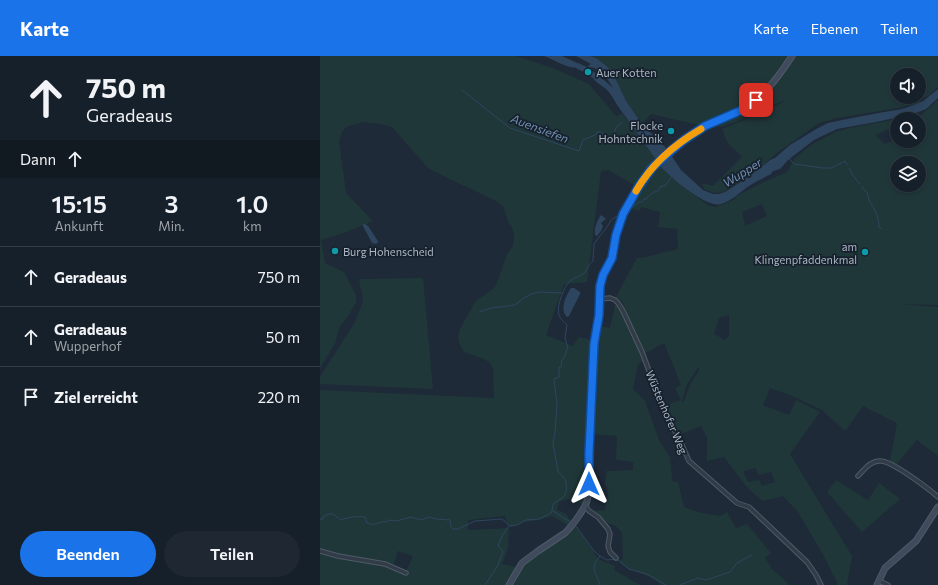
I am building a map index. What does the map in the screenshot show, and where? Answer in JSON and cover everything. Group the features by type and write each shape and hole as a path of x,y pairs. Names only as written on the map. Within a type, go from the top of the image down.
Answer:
{"main road":[{"path":"509,585 522,562 565,533 585,505 588,492 594,344 599,315 601,283 603,275 612,258 616,235 626,209 639,186 656,165 672,150 700,129 742,110 756,100 792,56"},
{"path":"878,583 882,572 887,565 905,551 918,538 938,507"}],"street":[{"name":"Wüstenhofer Weg","path":"599,299 610,298 615,300 623,310 642,352 662,404 689,461 736,503 749,507 807,562 821,585"},
{"path":"858,476 868,466 880,460 896,466 938,497"},
{"path":"585,505 589,511 598,517 608,529 610,534 608,546 610,552 616,558"},
{"path":"320,551 385,564 406,573"},
{"path":"878,583 888,585"}],"green space":[{"path":"320,56 516,56 553,68 589,84 616,116 615,117 622,113 656,159 636,186 608,170 601,171 587,282 564,284 546,335 573,346 579,337 592,340 585,497 582,504 568,499 559,502 557,510 566,514 572,523 569,526 552,516 509,527 505,516 468,520 468,530 509,528 508,549 502,564 516,567 507,585 320,585 320,390 494,398 493,369 490,363 484,359 464,352 459,343 458,336 460,329 475,302 495,287 507,254 513,246 514,235 512,227 508,222 503,206 494,200 429,169 392,127 362,122 346,127 342,132 339,141 346,193 373,221 344,233 321,240 325,263 344,272 356,295 356,302 349,315 339,328 335,344 320,368","holes":["398,551 413,556 406,572 393,567"]},
{"path":"590,56 938,56 938,87 926,97 926,68 890,68 890,104 911,104 904,107 837,118 819,123 774,155 755,173 723,192 714,193 704,189 702,183 713,186 742,157 727,142 722,129 783,101 721,127 699,125 651,114 642,124 626,101 612,71 596,58"},
{"path":"938,100 938,305 897,304 938,307 938,456 917,440 897,464 890,461 897,423 863,406 845,431 822,410 790,395 770,388 763,405 789,415 796,400 820,412 790,454 852,556 847,585 838,585 825,558 798,512 783,496 762,501 745,485 724,457 707,461 707,438 701,426 679,435 665,405 681,400 675,388 681,385 664,343 644,354 622,301 616,297 637,258 678,249 677,229 658,227 660,212 641,207 639,211 630,208 646,181 660,165 669,175 686,189 708,205 715,207 733,200 740,194 787,172 795,158 811,145 835,132 890,120 889,129 875,135 885,144 890,142 890,148 926,148 926,112 924,112","holes":["762,204 767,216 745,226 742,212","729,315 729,335 725,340 714,334 719,318","699,366 699,370 690,385 684,401 682,402 687,384","755,468 759,475 771,472 775,482 762,486 759,480 748,482 743,471"]},
{"path":"423,278 433,389 320,384 320,377 355,322 363,301 359,279"},
{"path":"615,305 620,308 644,361 638,364 633,389 645,401 659,440 670,457 672,481 678,482 684,507 701,513 720,516 727,512 736,528 747,524 771,553 765,558 772,569 790,585 662,585 650,577 628,569 619,562 623,558 622,533 615,525 603,523 593,511 605,510 608,491 605,483 607,471 633,470 633,462 616,460 617,436 591,434 599,326 610,328"},
{"path":"836,480 868,500 879,483 900,499 862,532 827,492"},
{"path":"575,524 598,559 615,566 614,570 640,585 513,585 526,562 536,554 563,538"}],"water":[{"path":"544,56 562,56 586,67 584,70 578,67 570,67"},
{"path":"576,56 590,56 596,58 612,71 626,101 642,124 667,149 681,170 703,190 713,194 725,192 775,158 790,145 828,123 898,110 915,104 926,104 926,99 938,89 938,98 926,109 918,112 890,112 890,119 837,129 814,140 788,160 780,169 773,171 771,174 752,184 732,199 725,203 715,204 708,202 690,192 662,168 618,107 610,93 595,81 591,74 592,73 604,80 613,88 600,71 592,67 588,67 591,64"},
{"path":"601,215 606,219 601,223 603,226 597,236 595,235 595,227"},
{"path":"363,224 368,226 378,241 376,244 372,243"},
{"path":"571,288 574,288 580,292 580,294 569,316 567,317 563,306"}],"waterway":[{"path":"578,66 598,78"},
{"name":"Auensiefen","path":"462,90 510,128 579,151 583,140 595,135 597,132 603,134 606,141 611,140 617,126 622,123"},
{"path":"789,158 794,164 823,168 831,168 845,161 847,165"},
{"path":"849,168 860,184"},
{"path":"630,209 639,202 642,202 654,192 658,191 660,187 666,185 672,176"},
{"path":"862,187 867,192 869,201 874,208 879,227 882,229"},
{"path":"320,519 322,520 323,517 328,514 333,514 341,520 353,517 365,517 367,523 375,524 389,520 396,521 411,517 421,520 429,517 450,520 451,527 453,529 458,529 475,521 502,519 509,526 517,525 526,520 539,519 551,513 553,504 562,498 566,492 566,482 558,471 553,444 557,405 554,379 559,377 559,367 562,365 561,363 568,348 565,338 567,325 561,319 558,311 560,302 563,291 568,283 584,273 593,261 594,244 611,220 619,215"},
{"path":"480,312 491,308 515,305 531,294 540,292 563,293"},
{"path":"553,511 569,521"},
{"path":"576,526 594,551 600,556 607,560 617,559 629,569 647,574 666,585"},
{"path":"485,585 497,567 503,552 498,546 508,527"},
{"path":"680,585 698,578 706,580 730,572 737,563 752,555"},
{"path":"600,556 594,567 600,585"}],"slow traffic":[{"path":"636,191 652,168 684,140 701,129"}],"place":[{"name":"Auer Kotten","path":"588,72"},
{"name":"Flocke Hohntechnik","path":"671,131"},
{"name":"Burg Hohenscheid","path":"335,251"},
{"name":"am Klingenpfaddenkmal","path":"865,252"}],"route":[{"path":"589,484 594,344 599,315 600,286 603,275 612,258 616,235 623,214 639,186 652,168 672,150 705,126 742,110 756,100"}],"water label":[{"name":"Wupper","path":"742,172"}]}
